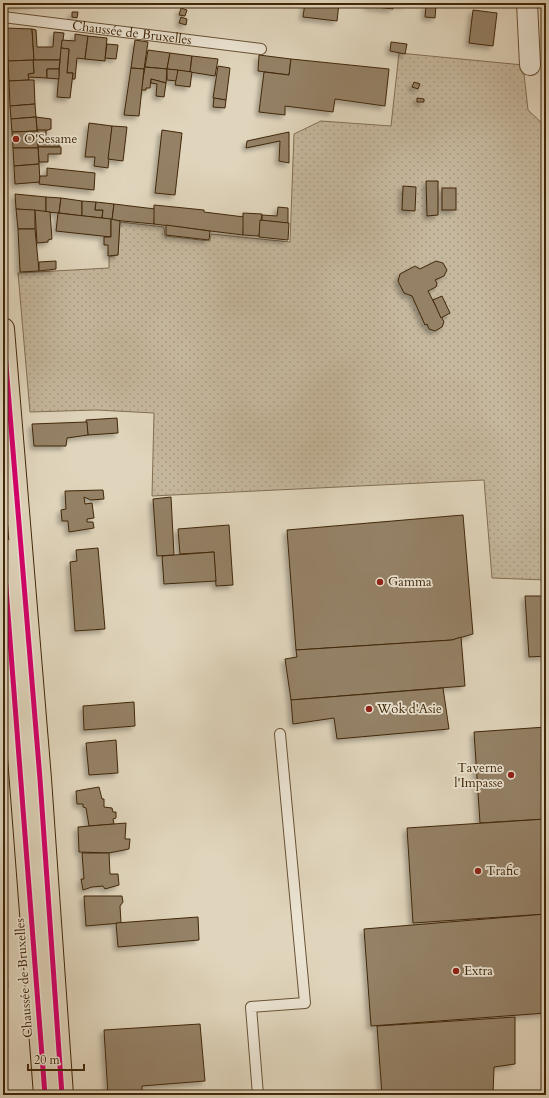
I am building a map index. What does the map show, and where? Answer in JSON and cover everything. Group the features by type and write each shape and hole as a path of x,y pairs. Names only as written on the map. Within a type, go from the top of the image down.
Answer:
{"main road":[{"path":"3,329 40,779 62,1095"},
{"name":"Chaussée de Bruxelles","path":"3,548 45,1095"}],"street":[{"path":"527,3 537,27 530,64"}],"lane":[{"name":"Chaussée de Bruxelles","path":"3,17 261,49"},
{"path":"258,1095 251,1007 305,1003 280,734"}],"green space":[{"path":"399,53 523,65 528,110 546,127 546,580 492,578 484,480 152,496 154,413 97,410 30,412 18,273 109,268 109,257 118,255 120,222 164,227 165,236 210,241 211,234 290,242 294,134 321,121 391,126"},
{"path":"3,893 8,988 3,989"}],"building":[{"path":"5,3 34,3 34,4 5,6"},
{"path":"305,3 339,3 337,21 303,17"},
{"path":"368,3 406,3 406,5 393,4 393,9 367,6"},
{"path":"426,5 436,5 435,18 425,17"},
{"path":"181,8 187,10 185,16 179,15"},
{"path":"473,10 497,13 493,46 469,43"},
{"path":"72,12 78,12 77,18 72,17"},
{"path":"181,17 187,19 186,25 179,23"},
{"path":"6,28 32,29 34,60 8,61"},
{"path":"32,29 36,30 37,47 53,47 54,32 64,33 60,60 34,60"},
{"path":"75,34 88,36 85,59 77,58 75,79 72,79 73,73 67,73 69,49 61,48 62,40 75,41"},
{"path":"88,36 107,38 105,61 85,59"},
{"path":"135,40 148,42 144,69 131,68"},
{"path":"391,42 407,44 405,54 390,51"},
{"path":"107,44 118,45 116,59 105,58"},
{"path":"61,48 69,49 67,73 73,73 70,98 57,97"},
{"path":"148,50 170,53 167,69 145,67"},
{"path":"170,53 192,56 190,72 167,69"},
{"path":"259,55 291,59 289,75 258,71"},
{"path":"192,56 218,59 215,76 190,72"},
{"path":"291,59 389,69 385,106 335,99 333,112 285,106 285,115 259,112 264,72 289,75"},
{"path":"33,60 60,60 59,69 47,69 47,78 28,77 28,74 34,73"},
{"path":"33,60 34,73 28,74 29,80 9,81 8,61"},
{"path":"218,66 230,68 226,100 213,98"},
{"path":"145,67 167,69 166,83 151,79 150,88 141,90"},
{"path":"131,68 144,69 139,116 124,115"},
{"path":"47,69 59,69 59,79 47,78"},
{"path":"167,69 178,70 177,81 167,80"},
{"path":"178,70 192,72 190,87 175,85"},
{"path":"151,79 166,83 164,97 156,96 157,84 151,83"},
{"path":"34,80 35,104 10,106 9,81"},
{"path":"414,82 420,84 418,89 412,87"},
{"path":"214,98 226,100 225,108 213,107"},
{"path":"417,98 424,99 424,102 417,102"},
{"path":"35,104 36,117 11,119 10,106"},
{"path":"36,117 51,119 51,129 44,131 37,130"},
{"path":"36,117 37,131 12,132 11,119"},
{"path":"89,123 112,126 108,168 94,166 95,157 85,157"},
{"path":"112,126 127,127 123,161 108,159"},
{"path":"37,130 46,130 46,138 60,138 59,147 38,147"},
{"path":"162,130 182,133 175,195 155,193"},
{"path":"37,131 38,148 13,148 12,132"},
{"path":"289,132 289,163 279,161 280,141 246,148 247,141"},
{"path":"38,147 61,147 61,154 48,154 48,162 39,162"},
{"path":"13,148 38,148 39,164 14,166"},
{"path":"39,164 40,182 15,184 14,166"},
{"path":"47,168 95,173 94,190 39,184 40,176 47,176"},
{"path":"426,181 438,181 438,215 427,216"},
{"path":"403,186 416,187 415,211 402,210"},
{"path":"442,188 456,188 456,210 442,210"},
{"path":"15,194 46,197 46,212 16,209"},
{"path":"46,197 61,198 59,213 46,212"},
{"path":"61,198 82,201 82,216 59,213"},
{"path":"82,201 96,202 95,210 103,210 102,218 82,216"},
{"path":"96,202 114,204 112,220 102,218 103,210 95,210"},
{"path":"114,204 155,209 154,224 112,220"},
{"path":"154,205 204,210 204,212 244,217 243,235 154,224"},
{"path":"278,207 288,208 288,223 262,221 262,215 277,216"},
{"path":"16,209 35,210 35,229 18,229"},
{"path":"35,210 50,212 52,239 48,240 48,242 37,243"},
{"path":"58,213 111,219 111,237 56,231"},
{"path":"243,213 262,214 259,236 243,235"},
{"path":"111,219 120,221 118,255 108,256 108,245 104,245 104,237 111,237"},
{"path":"260,220 289,223 288,240 259,237"},
{"path":"166,225 210,231 209,240 166,235"},
{"path":"18,229 35,229 39,271 20,272"},
{"path":"56,261 56,269 39,271 39,262"},
{"path":"436,261 443,263 447,270 444,276 435,280 437,283 436,287 428,291 444,322 442,327 435,331 429,329 427,324 425,325 412,296 404,293 398,281 400,274 415,266 420,269"},
{"path":"442,296 450,313 441,318 433,300"},
{"path":"117,418 118,433 88,435 86,420"},
{"path":"87,422 88,435 67,438 66,446 34,446 32,424"},
{"path":"103,490 104,499 91,500 84,497 85,504 92,503 94,518 87,519 87,522 93,522 94,528 69,532 68,521 62,521 61,510 66,509 65,491"},
{"path":"171,497 174,555 157,556 153,499"},
{"name":"Gamma","path":"463,515 473,634 452,640 296,650 287,530"},
{"path":"229,525 233,585 216,586 214,552 180,554 178,529"},
{"path":"98,548 105,629 75,631 70,562 77,561 76,550"},
{"path":"214,552 216,581 164,584 162,556"},
{"path":"525,596 546,596 546,656 529,657"},
{"path":"461,637 465,686 291,700 285,659 297,657 296,650 452,640"},
{"name":"Wok d'Asie","path":"443,688 449,729 337,739 334,718 293,724 291,700"},
{"path":"134,702 135,726 84,730 83,706"},
{"name":"Taverne l'Impasse","path":"546,727 546,819 480,823 474,732"},
{"path":"116,740 118,773 89,775 86,743"},
{"path":"99,787 102,799 104,799 104,807 112,808 113,812 116,812 116,818 113,819 114,824 89,826 86,808 83,807 83,804 77,804 76,791"},
{"name":"Trafic","path":"546,819 546,914 413,923 407,828"},
{"path":"126,823 125,839 130,839 129,849 109,853 79,852 78,827"},
{"path":"82,853 109,853 110,874 118,874 119,885 105,889 103,886 83,890 81,879 84,879"},
{"path":"84,896 122,896 123,902 120,906 121,923 86,926"},
{"name":"Extra","path":"546,914 546,1013 371,1026 364,929"},
{"path":"198,917 199,940 118,947 116,923"},
{"path":"515,1017 515,1064 494,1067 493,1095 382,1095 377,1026"},
{"path":"200,1024 205,1081 142,1086 142,1095 108,1095 104,1030"}],"cycle path":[{"path":"3,329 40,779 62,1095"},
{"path":"3,549 45,1095"}],"place":[{"name":"O'Sesame","path":"16,139"},
{"name":"Gamma","path":"380,582"},
{"name":"Wok d'Asie","path":"369,709"},
{"name":"Taverne l'Impasse","path":"511,775"},
{"name":"Trafic","path":"478,871"},
{"name":"Extra","path":"456,971"}]}
